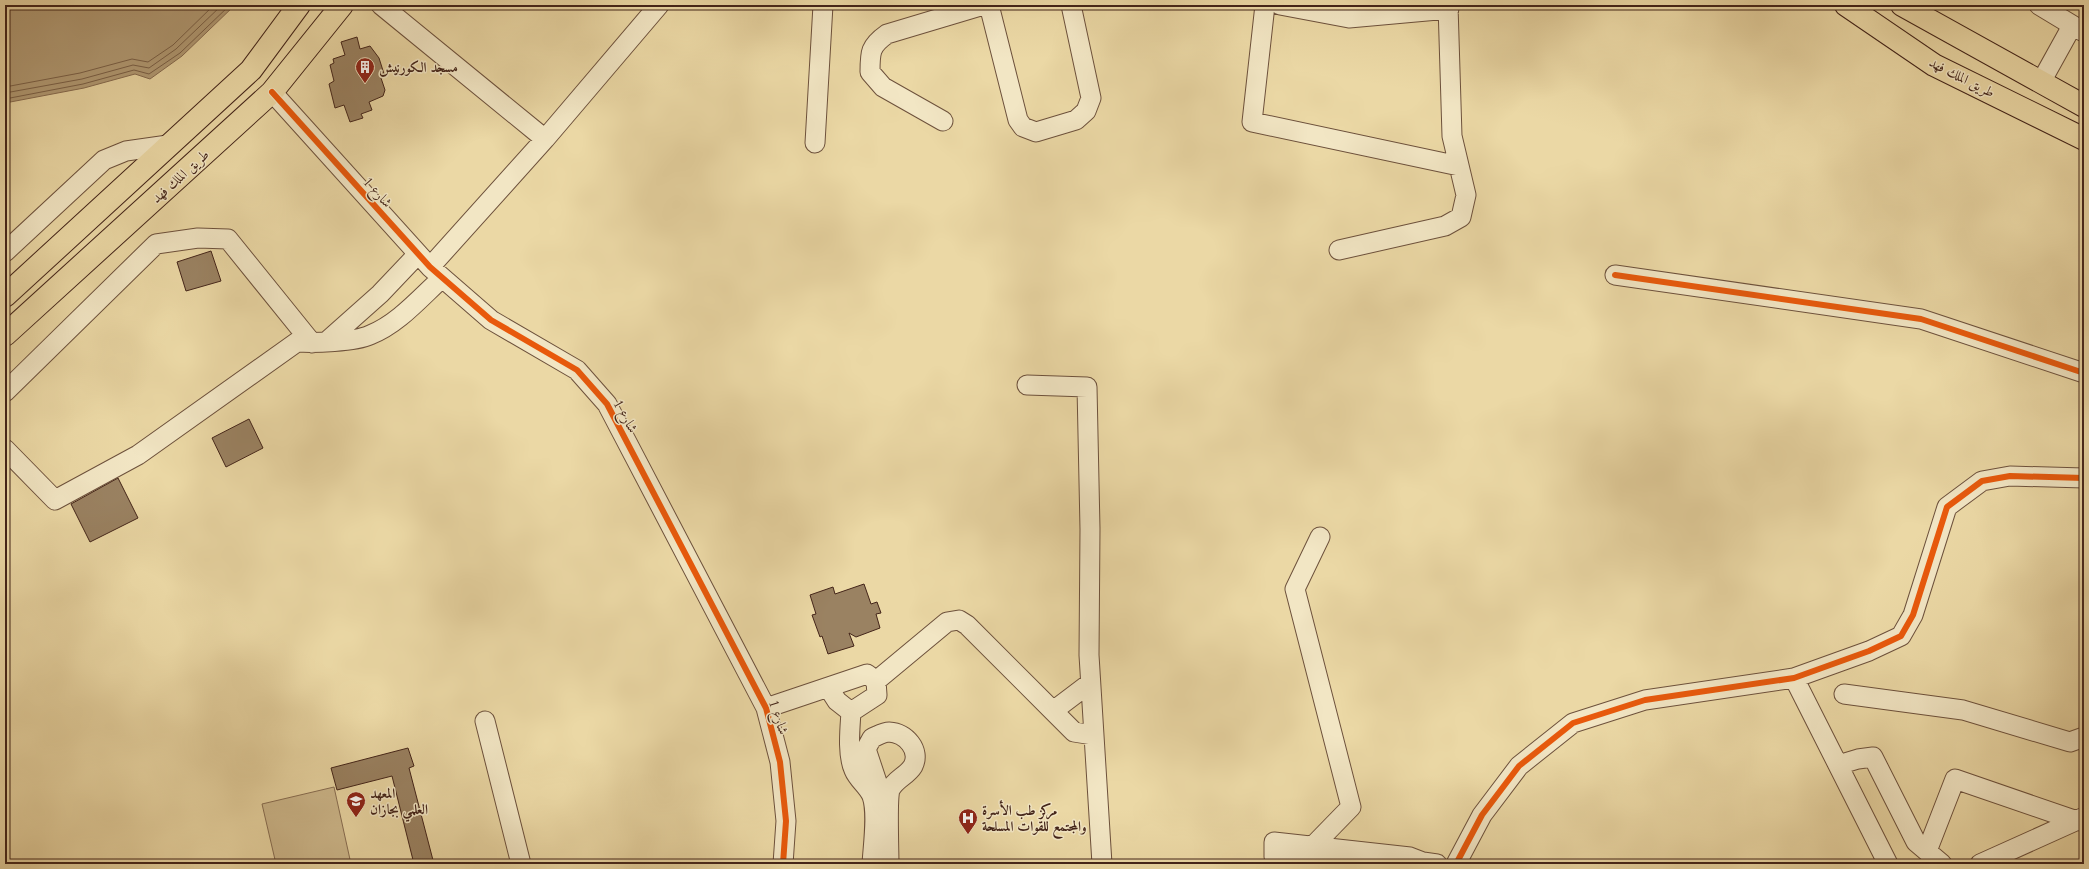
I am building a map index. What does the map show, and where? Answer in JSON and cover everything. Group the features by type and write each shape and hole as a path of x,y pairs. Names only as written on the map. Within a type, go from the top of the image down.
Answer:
{"main road":[{"path":"5,296 251,70 299,5"},
{"name":"طريق الملك فهد","path":"5,335 272,92 342,5"},
{"name":"طريق الملك فهد","path":"1846,5 1934,65 2084,139"},
{"path":"1906,6 2041,82 2083,103"},
{"path":"251,70 272,92"}],"street":[{"path":"381,5 545,139"},
{"path":"5,449 55,500 138,455 297,342 319,342 369,336 389,325 430,266 545,139 659,5"},
{"path":"815,143 823,5"},
{"path":"943,121 883,87 870,72 870,58 875,43 887,34 984,5"},
{"path":"989,5 1018,120 1023,127 1036,132 1076,120 1086,111 1091,98 1071,5"},
{"path":"1265,5 1252,122 1459,166"},
{"path":"1280,5 1349,18 1449,7 1452,136 1466,195 1461,217 1445,226 1339,250"},
{"path":"2039,5 2078,29 2041,82"},
{"name":"شارع 1","path":"272,92 430,266 491,320 577,370 607,404 766,708 780,762 786,821 783,864"},
{"path":"5,252 104,160 126,151 168,145"},
{"path":"5,392 156,244 198,238 228,239 319,342"},
{"path":"319,342 380,294 430,266"},
{"path":"1615,275 1921,319 2084,373"},
{"path":"1027,385 1087,386 1090,683 1102,864"},
{"path":"1456,864 1482,815 1519,766 1573,723 1645,700 1794,678 1869,651 1901,636 1913,615 1947,507 1982,481 2010,476 2084,478"},
{"path":"1313,846 1351,807 1295,590 1320,537"},
{"path":"876,681 947,622 959,620 967,625 1074,732 1093,734"},
{"path":"766,708 867,674 876,681 877,695 851,712"},
{"path":"1794,678 1888,864"},
{"path":"1053,711 1090,683"},
{"path":"828,687 838,701 851,712"},
{"path":"1844,694 1964,710 2070,742 2084,737"},
{"path":"851,712 850,745 854,771 866,784 872,796 874,807 872,864"},
{"path":"485,721 521,864"},
{"path":"872,796 878,785 866,749 872,738 889,732 905,737 914,749 914,764 909,772 898,779 890,791 889,864"},
{"path":"1838,765 1858,759 1874,757 1916,842 1942,864"},
{"path":"1927,851 1955,780 2080,819"},
{"path":"1980,864 2080,819"},
{"path":"1348,864 1274,857 1274,842 1410,856 1426,863"}],"shaded area":[{"path":"334,787 351,864 276,864 262,804"}],"water":[{"path":"5,5 235,5 182,56 150,79 135,74 84,88 5,103"}],"building":[{"name":"مسجد الكورنيش","path":"357,37 360,49 370,46 379,58 385,77 381,78 385,90 383,96 369,102 372,110 361,114 363,118 350,122 344,105 335,108 329,84 334,81 330,65 334,63 333,59 345,55 341,42"},
{"path":"211,251 221,281 186,291 177,262"},
{"path":"249,419 263,448 226,467 212,438"},
{"path":"118,478 138,518 90,542 71,504"},
{"path":"864,584 871,604 877,602 881,613 876,614 880,628 856,637 849,633 854,646 828,654 822,636 820,637 812,615 816,614 810,595 833,587 835,594"},
{"name":"المعهد العلمي بجازان","path":"408,748 414,766 409,768 434,864 414,864 392,776 337,790 331,768"}],"cycle path":[{"path":"272,92 430,267 491,320 577,370 607,404 766,708 780,762 786,821 783,864"},
{"path":"1615,275 1921,319 2084,373"},
{"path":"1456,864 1482,815 1519,766 1573,723 1645,700 1794,678 1869,651 1901,636 1913,615 1947,507 1982,481 2010,476 2084,478"}],"place":[{"name":"مسجد الكورنيش","path":"365,84"},
{"name":"المعهد العلمي بجازان","path":"356,818"},
{"name":"مركز طب الأسرة والمجتمع للقوات المسلحة","path":"968,835"}]}
